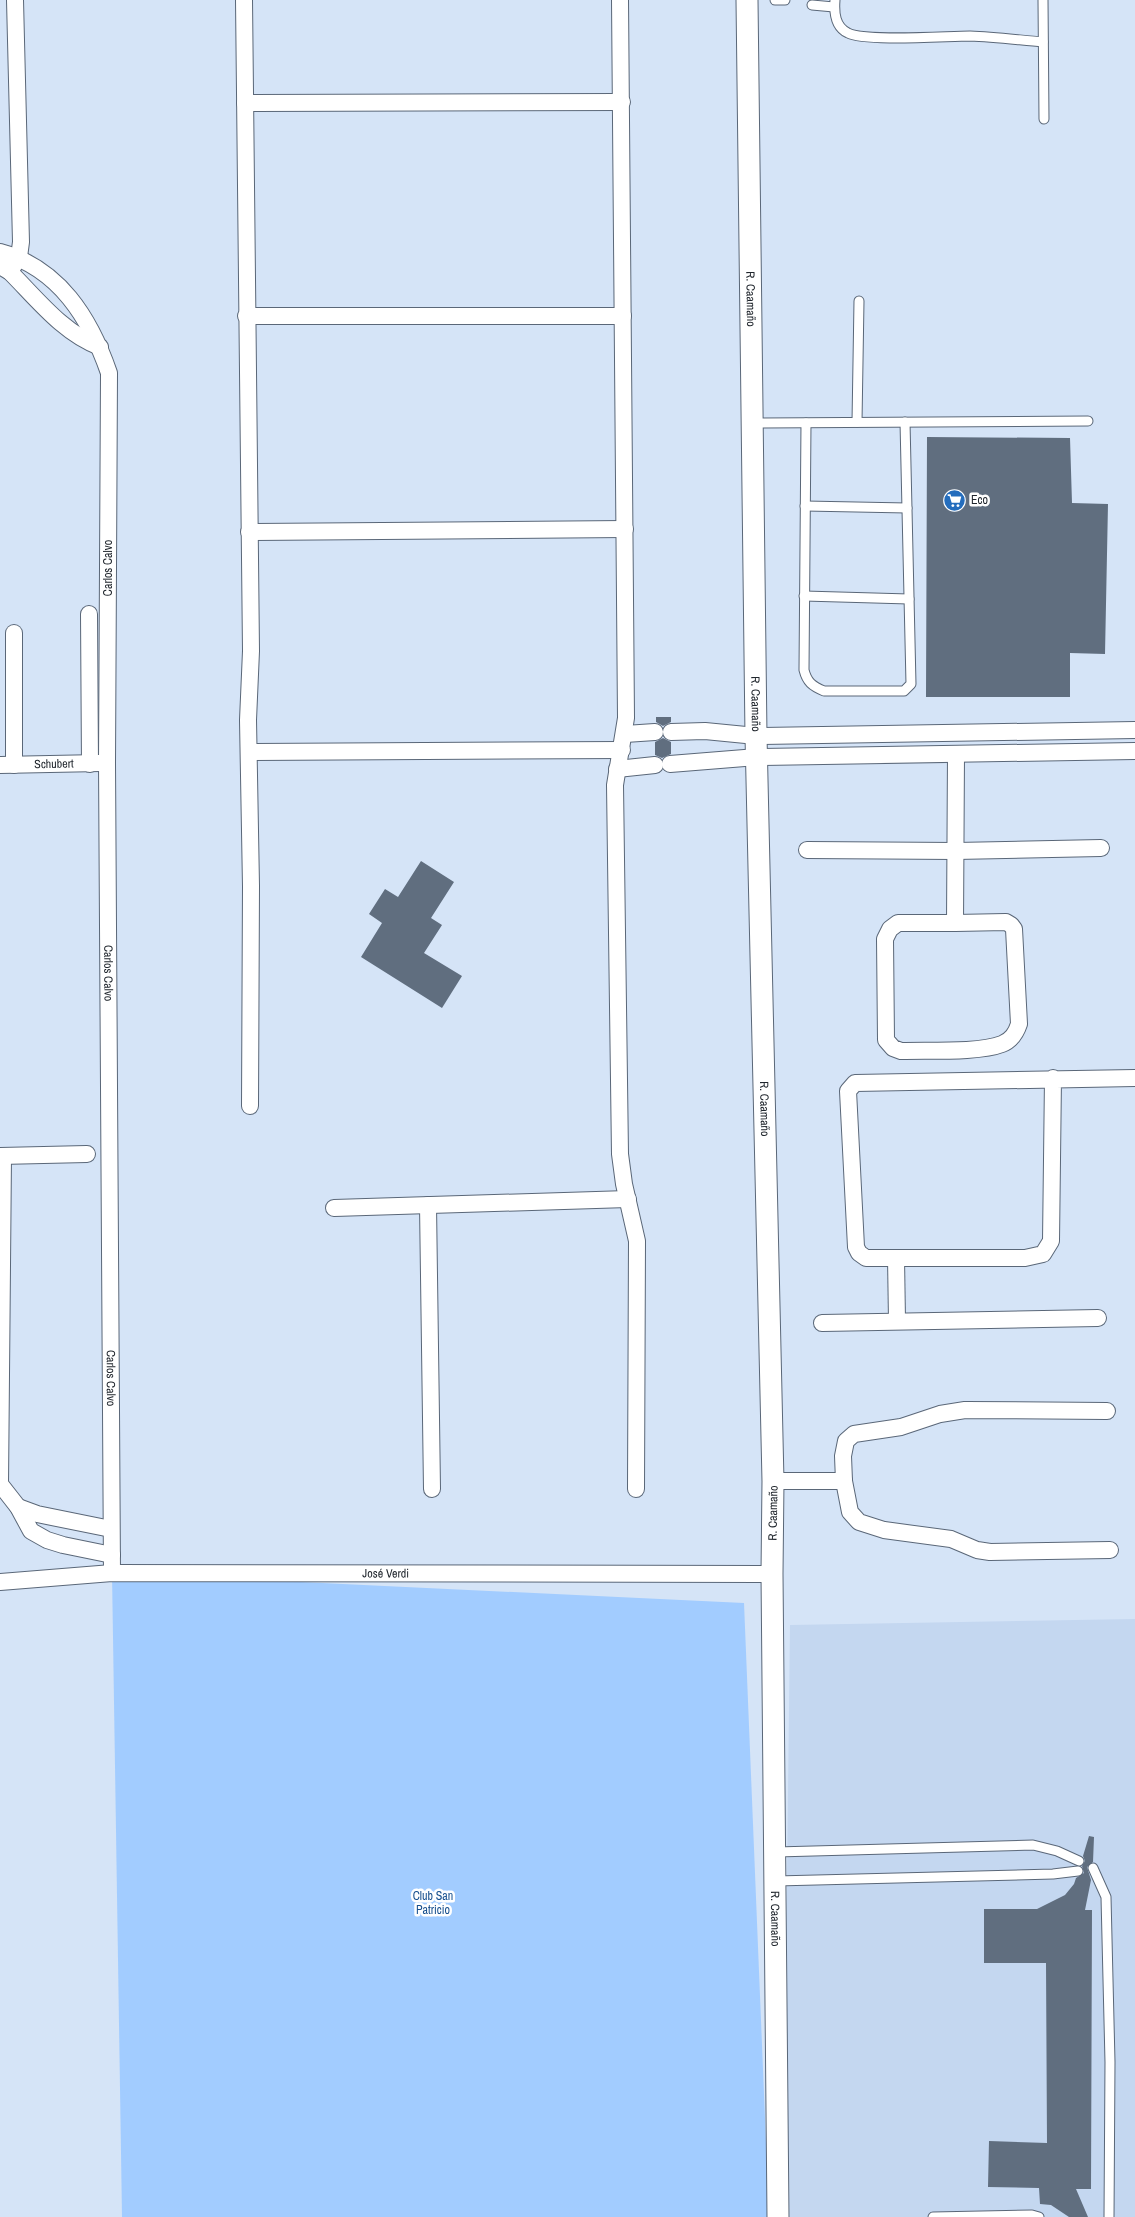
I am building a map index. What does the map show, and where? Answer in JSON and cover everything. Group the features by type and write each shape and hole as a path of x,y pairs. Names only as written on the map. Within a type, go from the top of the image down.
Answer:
{"street":[{"path":"15,0 21,242 19,257 5,269 61,324 86,342 100,347"},
{"path":"244,0 250,651 248,752 250,1106"},
{"path":"620,0 625,734 617,770 616,785 620,1154 637,1241 636,1489"},
{"name":"R. Caamaño","path":"747,0 756,757 773,1481 772,1574 778,2217"},
{"path":"245,103 622,102"},
{"name":"Carlos Calvo","path":"0,252 31,262 78,306 100,347 109,373 107,763 112,1573"},
{"path":"246,316 623,316"},
{"path":"249,532 625,528"},
{"path":"89,614 90,764"},
{"path":"7,765 14,634"},
{"path":"625,734 705,731 756,736 1135,730"},
{"path":"248,752 622,750"},
{"path":"617,770 756,757 1135,751"},
{"path":"955,923 956,754"},
{"name":"Schubert","path":"7,765 107,763"},
{"path":"807,850 956,851 1101,848"},
{"path":"1006,922 1014,929 1019,1024 1015,1036 1002,1044 977,1048 901,1051 893,1048 886,1040 885,938 890,929 898,923 955,923 1006,922"},
{"path":"1053,1078 1051,1241 1048,1249 1043,1254 1025,1258 866,1258 859,1253 856,1247 848,1091 855,1083 1053,1078 1135,1078"},
{"path":"87,1154 1,1156 0,1484 18,1507 31,1531 47,1540 112,1555"},
{"path":"334,1208 628,1199"},
{"path":"428,1205 432,1489"},
{"path":"896,1258 896,1320"},
{"path":"822,1323 896,1320 1098,1318"},
{"path":"1107,1411 965,1410 940,1414 901,1427 854,1434 846,1442 843,1456 844,1481 850,1512 860,1522 884,1530 951,1539 977,1550 990,1552 1110,1550"},
{"path":"773,1481 844,1481"},
{"path":"18,1507 37,1514 111,1530"},
{"name":"José Verdi","path":"0,1582 112,1573 772,1574"}],"lane":[{"path":"1043,0 1044,119"},
{"path":"812,5 835,3 835,18 841,28 849,34 872,36 971,36 1043,42"},
{"path":"857,422 859,301"},
{"path":"752,423 1088,421"},
{"path":"806,423 804,596 804,670 806,680 814,687 824,691 904,691 911,684 905,422"},
{"path":"805,506 907,508"},
{"path":"804,596 909,599"},
{"path":"776,1852 1033,1846 1057,1851 1079,1866 1053,1874 776,1881"},
{"path":"1093,1871 1101,1881 1106,1897 1110,2062 1109,2217"},
{"path":"933,2217 1040,2217"}],"shaded area":[{"path":"1135,1619 1135,2217 783,2217 790,1625"}],"green space":[{"name":"Club San Patricio","path":"112,1573 744,1603 769,2217 122,2217"}],"building":[{"path":"927,437 1070,438 1072,503 1108,504 1105,654 1070,653 1070,697 926,697"},
{"path":"656,717 671,717 671,722 663,726 656,722"},
{"path":"663,738 671,742 671,754 662,758 655,755 655,742"},
{"path":"421,861 454,882 431,918 442,925 424,953 462,976 442,1008 361,957 382,923 369,914 385,889 398,897"},
{"path":"1089,1836 1094,1837 1093,1862 1087,1867 1091,1880 1085,1910 1092,1910 1091,2189 1076,2189 1088,2217 1069,2217 1051,2205 1040,2204 1039,2188 988,2187 989,2141 1047,2143 1046,1963 984,1963 984,1909 1037,1909 1065,1895 1074,1884 1076,1878 1084,1873 1082,1866 1085,1861 1083,1856"}],"place":[{"name":"Eco","path":"955,500"}]}
